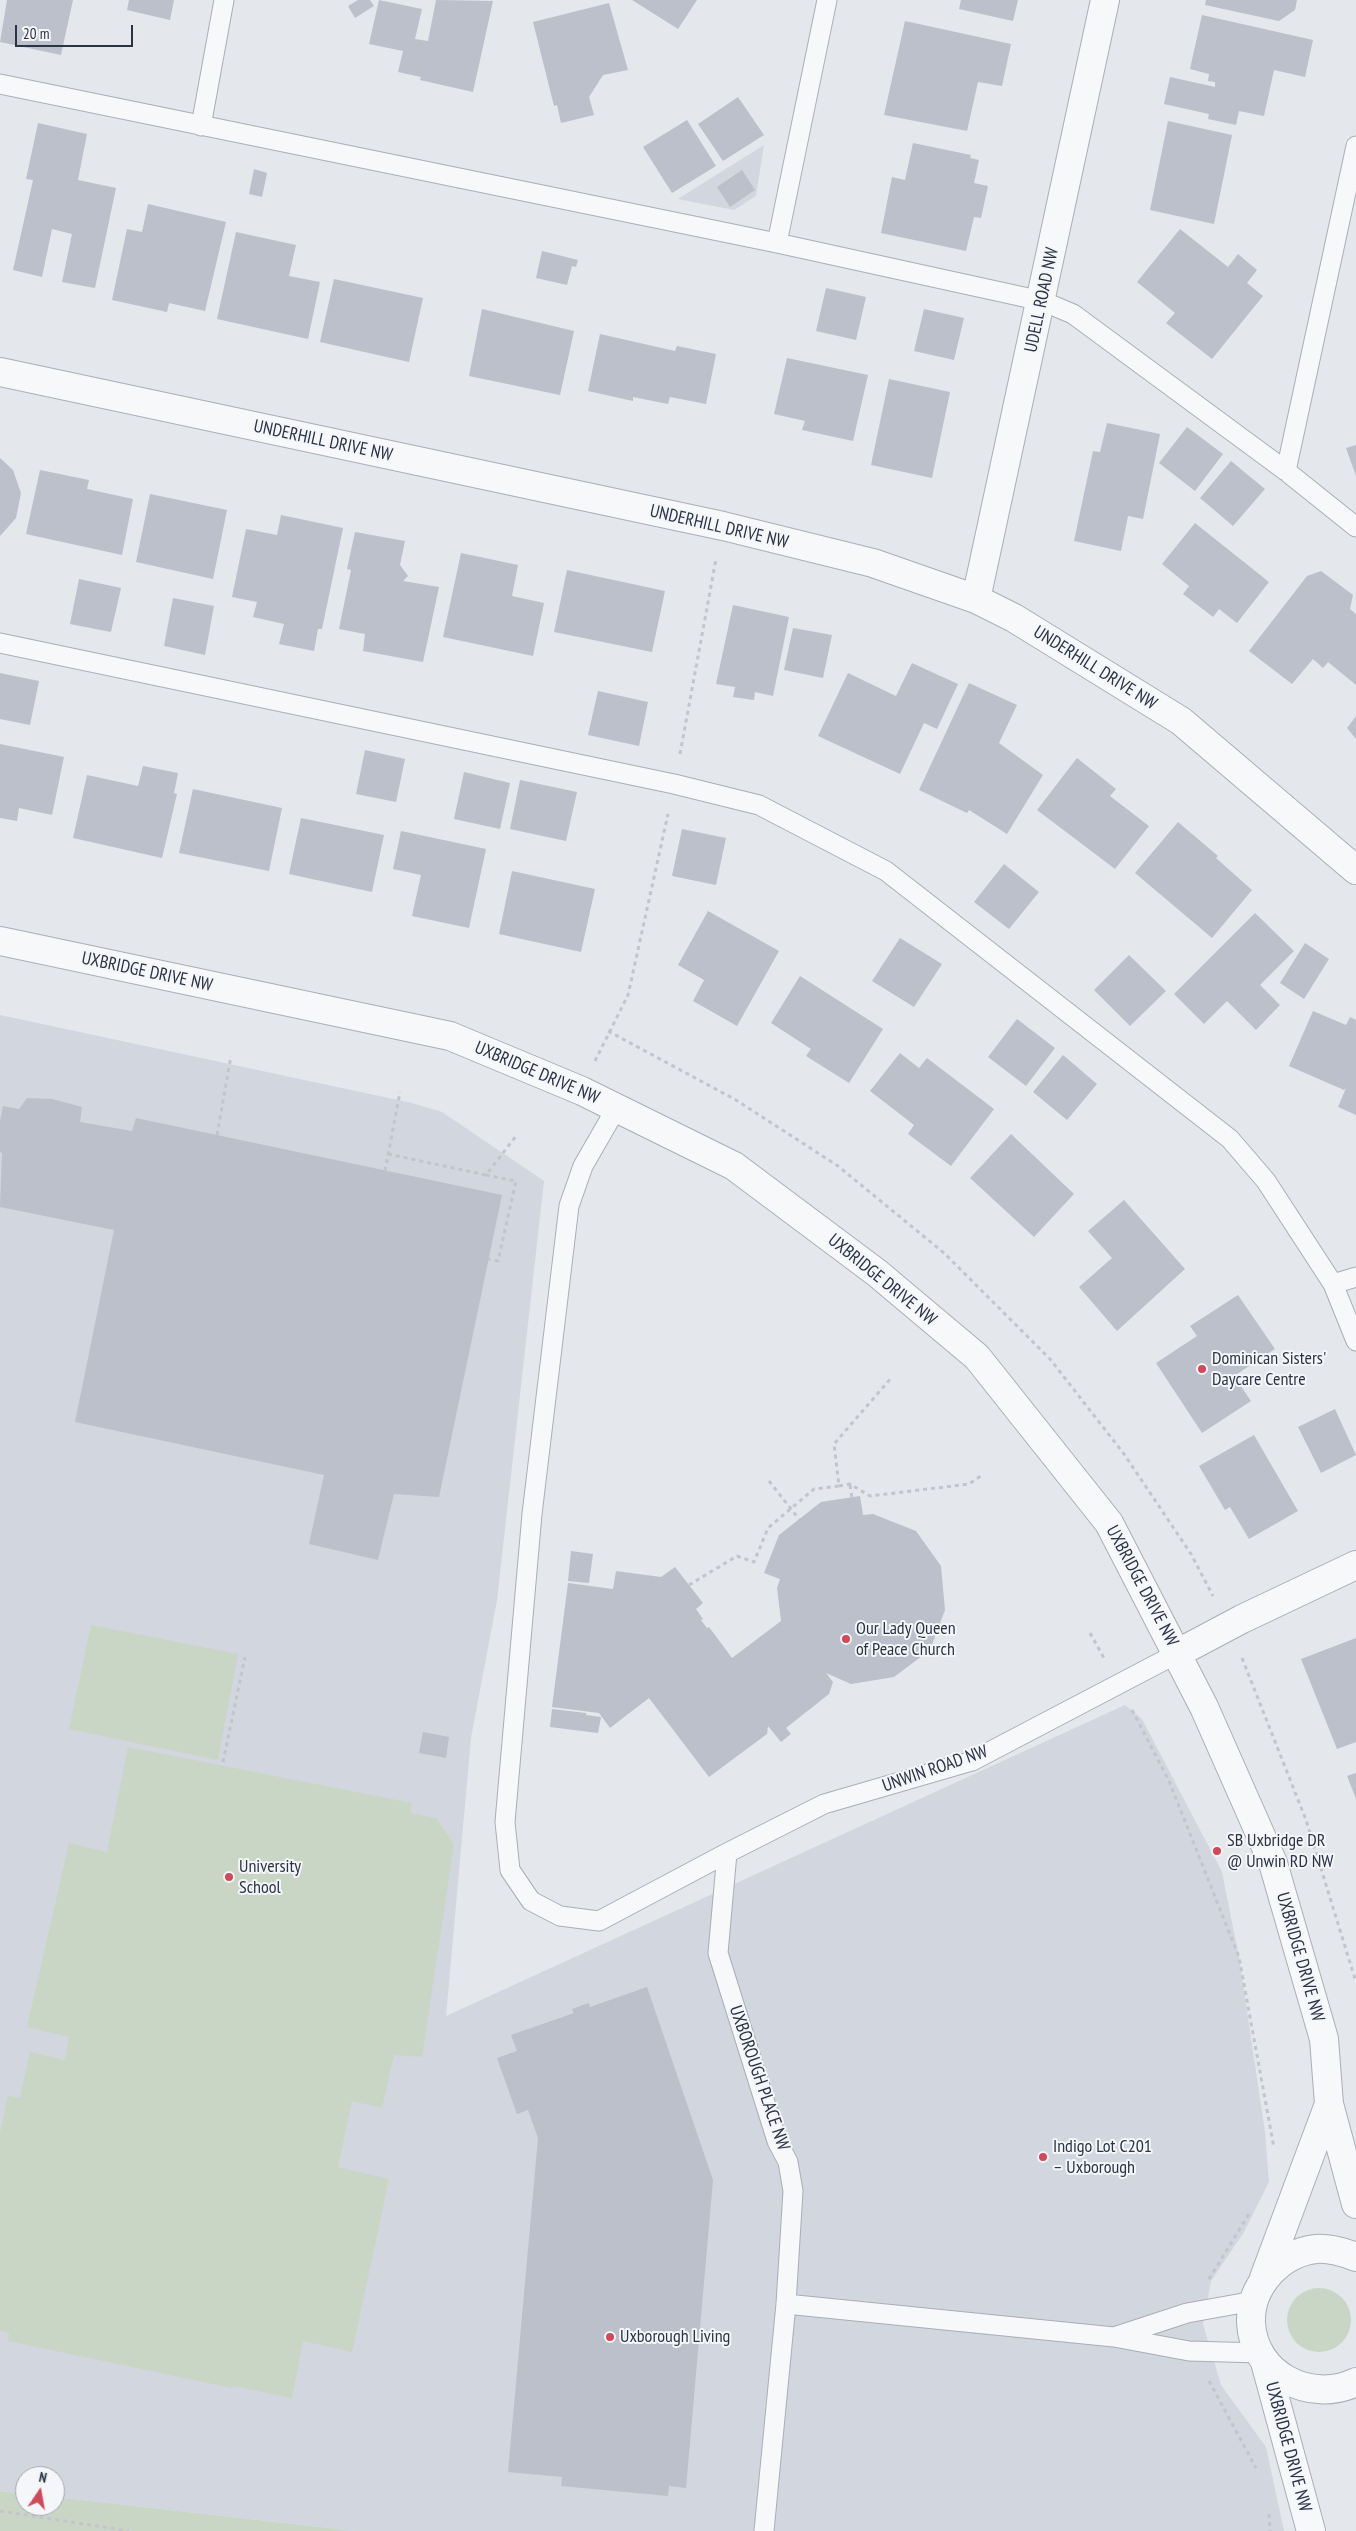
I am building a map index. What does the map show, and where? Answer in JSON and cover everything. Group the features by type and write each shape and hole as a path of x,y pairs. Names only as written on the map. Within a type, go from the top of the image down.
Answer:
{"street":[{"name":"UDELL ROAD NW","path":"976,598 1042,301 1105,0"},
{"name":"UNDERHILL DRIVE NW","path":"0,372 723,526 873,563 976,598 1014,618 1181,721 1356,870"},
{"name":"UXBRIDGE DRIVE NW","path":"0,941 450,1036 617,1107 734,1166 877,1273 977,1357 1109,1523 1178,1653 1273,1863 1324,2039 1329,2104 1356,2204"},
{"name":"UNWIN ROAD NW","path":"1178,1653 1242,1619 1356,1565"},
{"name":"UXBRIDGE DRIVE NW","path":"1311,2531 1263,2358 1256,2343 1251,2322 1258,2291 1329,2104"},
{"path":"1258,2291 1277,2265 1295,2254 1316,2249 1338,2250 1356,2257"},
{"path":"1263,2358 1281,2378 1301,2388 1323,2391 1344,2388 1356,2382"}],"lane":[{"path":"200,126 224,0"},
{"path":"777,243 827,0"},
{"path":"0,84 777,243 1042,301 1073,314 1286,471 1356,527"},
{"path":"1286,471 1356,146"},
{"path":"0,643 674,784 759,805 886,870 1230,1139 1266,1181 1333,1284 1356,1341"},
{"name":"UNWIN ROAD NW","path":"617,1107 583,1166 569,1206 532,1514 505,1822 510,1870 531,1901 560,1916 600,1921 824,1804 972,1760 1178,1653"},
{"path":"1333,1284 1356,1277"},
{"name":"UXBOROUGH PLACE NW","path":"728,1853 718,1952 777,2141 788,2162 793,2191 786,2304 764,2531"},
{"path":"1114,2337 1258,2291"},
{"path":"786,2304 1114,2337 1263,2358"}],"path":[{"path":"217,1135 231,1056"},
{"path":"384,1170 400,1092"},
{"path":"486,1175 516,1136"},
{"path":"388,1154 516,1181 498,1261 488,1259"},
{"path":"839,1486 834,1444 892,1377"},
{"path":"689,1585 737,1556 754,1562 768,1528 814,1489 850,1484 870,1496 969,1484 982,1475"},
{"path":"769,1481 799,1519"},
{"path":"850,1484 852,1498"},
{"path":"1090,1633 1169,1780 1239,1957 1275,2151"},
{"path":"224,1762 245,1657"},
{"path":"1248,1672 1306,1820 1356,1982"},
{"path":"1197,2311 1197,2300 1251,2211"},
{"path":"1198,2350 1198,2361 1257,2470"},
{"path":"0,2511 129,2531"}],"shaded area":[{"path":"764,145 756,196 734,210 678,199"},
{"path":"0,1015 412,1103 442,1112 544,1181 497,1600 471,1738 446,2016 1125,1705 1142,1719 1222,1872 1239,1957 1265,2132 1269,2182 1244,2232 1211,2281 1203,2324 1221,2385 1266,2447 1284,2531 355,2531 65,2498 65,2466 15,2466 15,2493 0,2491"}],"green space":[{"path":"91,1625 238,1654 218,1760 69,1729"},
{"path":"128,1747 412,1803 410,1813 436,1818 454,1844 422,2057 394,2055 382,2108 352,2101 338,2167 389,2179 352,2352 303,2341 292,2398 233,2386 232,2388 8,2341 9,2333 0,2330 0,2134 8,2096 20,2098 30,2052 65,2060 69,2037 27,2027 69,1843 107,1852"},
{"path":"1313,2288 1325,2288 1342,2297 1349,2308 1351,2320 1349,2332 1342,2343 1325,2352 1313,2352 1301,2347 1292,2338 1287,2326 1287,2314 1292,2302 1301,2293"},
{"path":"0,2491 15,2493 15,2516 65,2516 65,2498 355,2531 0,2531"}],"building":[{"path":"7,0 73,0 61,55 0,42"},
{"path":"129,0 174,0 170,20 127,10"},
{"path":"358,0 370,0 374,6 355,18 348,6"},
{"path":"379,0 422,9 415,39 428,41 436,0 493,1 473,92 420,80 421,77 398,72 403,51 369,44"},
{"path":"632,0 697,0 678,29"},
{"path":"961,0 1018,0 1013,21 959,9"},
{"path":"1206,0 1297,0 1295,10 1279,21 1205,5"},
{"path":"609,3 628,70 603,75 589,97 594,115 561,123 557,105 554,106 533,22"},
{"path":"1202,15 1313,40 1305,77 1274,70 1264,116 1239,111 1236,125 1208,119 1209,114 1164,104 1170,77 1215,87 1215,82 1208,81 1209,74 1190,69"},
{"path":"905,21 1011,44 1002,86 978,82 967,131 884,115"},
{"path":"738,97 764,135 723,161 698,124"},
{"path":"687,120 716,166 672,193 643,147"},
{"path":"1168,121 1232,135 1214,224 1150,210"},
{"path":"38,123 87,134 78,180 116,188 95,288 62,282 72,234 52,229 42,277 13,270 33,180 26,179"},
{"path":"913,143 971,155 970,158 979,160 974,183 988,186 981,218 974,217 966,251 881,233 892,177 905,180"},
{"path":"254,169 267,173 262,197 249,194"},
{"path":"742,170 755,190 730,207 717,187"},
{"path":"148,204 226,222 205,311 169,303 167,312 112,300 127,229 142,232"},
{"path":"1180,229 1228,267 1238,254 1257,270 1247,283 1263,296 1212,359 1166,323 1175,313 1137,282"},
{"path":"236,232 296,245 289,276 320,282 308,339 217,319"},
{"path":"542,251 578,260 576,267 572,266 567,285 536,278"},
{"path":"334,279 423,298 409,362 320,342"},
{"path":"826,288 866,297 856,340 816,331"},
{"path":"482,309 574,331 560,395 469,376"},
{"path":"924,309 964,318 954,360 914,351"},
{"path":"600,334 675,351 677,346 716,354 706,404 670,397 668,404 633,397 633,401 588,391"},
{"path":"787,358 868,375 853,441 802,430 805,421 774,414"},
{"path":"889,379 950,392 932,478 871,465"},
{"path":"1107,423 1160,434 1143,519 1128,516 1121,551 1074,541 1093,451 1100,452"},
{"path":"1187,427 1223,454 1195,491 1159,463"},
{"path":"1356,445 1356,476 1346,448"},
{"path":"0,458 13,470 21,493 16,518 0,536"},
{"path":"1231,461 1265,489 1233,526 1200,498"},
{"path":"40,470 89,480 87,489 133,499 122,555 26,534"},
{"path":"150,494 227,510 213,579 136,562"},
{"path":"281,515 343,528 322,629 318,629 314,651 279,644 284,624 253,617 257,602 232,597 246,529 277,535"},
{"path":"1195,523 1269,582 1237,623 1219,609 1213,617 1183,594 1189,586 1162,564"},
{"path":"355,532 405,541 400,565 408,576 403,581 439,587 423,662 363,651 365,634 339,629 351,570 347,569"},
{"path":"461,553 518,565 512,596 544,603 533,656 443,637"},
{"path":"567,570 665,591 652,652 554,632"},
{"path":"1321,571 1353,595 1350,609 1356,614 1356,685 1328,662 1323,668 1313,659 1292,684 1249,651 1307,576"},
{"path":"79,579 121,588 111,632 70,624"},
{"path":"173,598 214,606 205,655 164,646"},
{"path":"733,605 789,617 773,696 755,692 754,700 733,697 735,687 716,684"},
{"path":"793,628 832,635 823,678 784,670"},
{"path":"912,663 958,684 937,729 924,723 900,774 818,736 848,673 896,696"},
{"path":"0,673 39,681 30,725 0,719"},
{"path":"969,683 1017,705 999,743 1043,775 1007,834 969,810 967,813 919,790"},
{"path":"598,691 648,702 639,746 588,735"},
{"path":"1356,716 1356,739 1347,728"},
{"path":"0,744 64,757 52,815 19,808 17,821 0,818"},
{"path":"365,750 405,759 396,802 356,794"},
{"path":"1077,758 1116,789 1110,796 1149,826 1115,869 1037,810"},
{"path":"143,766 178,773 174,793 177,794 162,858 73,838 87,775 138,786"},
{"path":"464,772 510,783 500,829 454,819"},
{"path":"520,780 577,792 566,841 510,829"},
{"path":"193,789 282,808 269,871 179,853"},
{"path":"301,818 384,835 372,892 289,874"},
{"path":"1178,822 1218,856 1216,858 1252,890 1212,938 1135,873"},
{"path":"682,829 726,838 716,885 672,876"},
{"path":"401,831 486,849 469,928 412,916 421,875 393,869"},
{"path":"1004,864 1039,892 1009,929 974,902"},
{"path":"512,871 595,889 581,952 499,934"},
{"path":"708,911 779,951 737,1026 693,1001 704,980 678,965"},
{"path":"1255,913 1294,951 1260,985 1280,1005 1256,1030 1227,1001 1204,1024 1174,994"},
{"path":"900,938 942,964 914,1007 872,981"},
{"path":"1305,943 1329,959 1304,999 1280,983"},
{"path":"1129,955 1166,991 1130,1026 1094,990"},
{"path":"800,976 883,1029 849,1083 806,1056 811,1049 771,1023"},
{"path":"1313,1011 1346,1025 1350,1017 1356,1020 1356,1115 1338,1107 1346,1088 1344,1090 1289,1066"},
{"path":"1017,1019 1055,1048 1026,1086 988,1057"},
{"path":"900,1053 919,1068 927,1058 994,1109 951,1166 908,1134 914,1125 870,1091"},
{"path":"1063,1055 1097,1084 1067,1120 1033,1092"},
{"path":"27,1098 52,1099 82,1107 80,1122 132,1131 136,1118 502,1195 439,1497 394,1494 378,1560 309,1544 324,1475 75,1422 114,1230 0,1207 2,1153 0,1152 0,1121 3,1106 19,1109"},
{"path":"1011,1134 1074,1194 1034,1237 970,1178"},
{"path":"1124,1200 1185,1269 1117,1331 1079,1287 1112,1258 1088,1231"},
{"name":"Dominican Sisters' Daycare Centre","path":"1238,1295 1275,1349 1234,1376 1251,1401 1202,1433 1156,1363 1197,1336 1190,1326"},
{"path":"1335,1409 1356,1455 1321,1473 1298,1427"},
{"path":"1254,1435 1298,1511 1249,1539 1230,1507 1225,1510 1199,1466"},
{"name":"Our Lady Queen of Peace Church","path":"860,1496 863,1515 873,1514 916,1531 941,1566 945,1610 930,1650 894,1677 851,1684 826,1673 833,1682 829,1694 786,1728 791,1734 781,1742 768,1726 767,1734 709,1777 649,1698 610,1728 599,1713 552,1707 568,1583 613,1589 616,1571 661,1577 675,1567 703,1603 696,1609 703,1619 701,1620 707,1628 709,1627 732,1658 781,1621 777,1588 780,1579 764,1573 779,1535 821,1502"},
{"path":"571,1551 593,1554 589,1583 568,1581"},
{"path":"1356,1638 1356,1742 1337,1749 1301,1659"},
{"path":"552,1709 586,1713 586,1715 601,1717 598,1733 550,1727"},
{"path":"423,1732 449,1737 446,1758 419,1753"},
{"path":"1356,1773 1356,1799 1347,1776"},
{"name":"Uxborough Living","path":"647,1987 713,2180 686,2488 669,2486 668,2496 561,2486 562,2477 508,2472 538,2138 528,2110 517,2114 497,2058 517,2051 511,2035 574,2013 572,2009 580,2006 589,2003 590,2007"}],"place":[{"name":"Dominican Sisters' Daycare Centre","path":"1202,1369"},
{"name":"Our Lady Queen of Peace Church","path":"846,1639"},
{"name":"SB Uxbridge DR @ Unwin RD NW","path":"1217,1851"},
{"name":"University School","path":"229,1877"},
{"name":"Indigo Lot C201 – Uxborough","path":"1043,2157"},
{"name":"Uxborough Living","path":"610,2337"}]}
